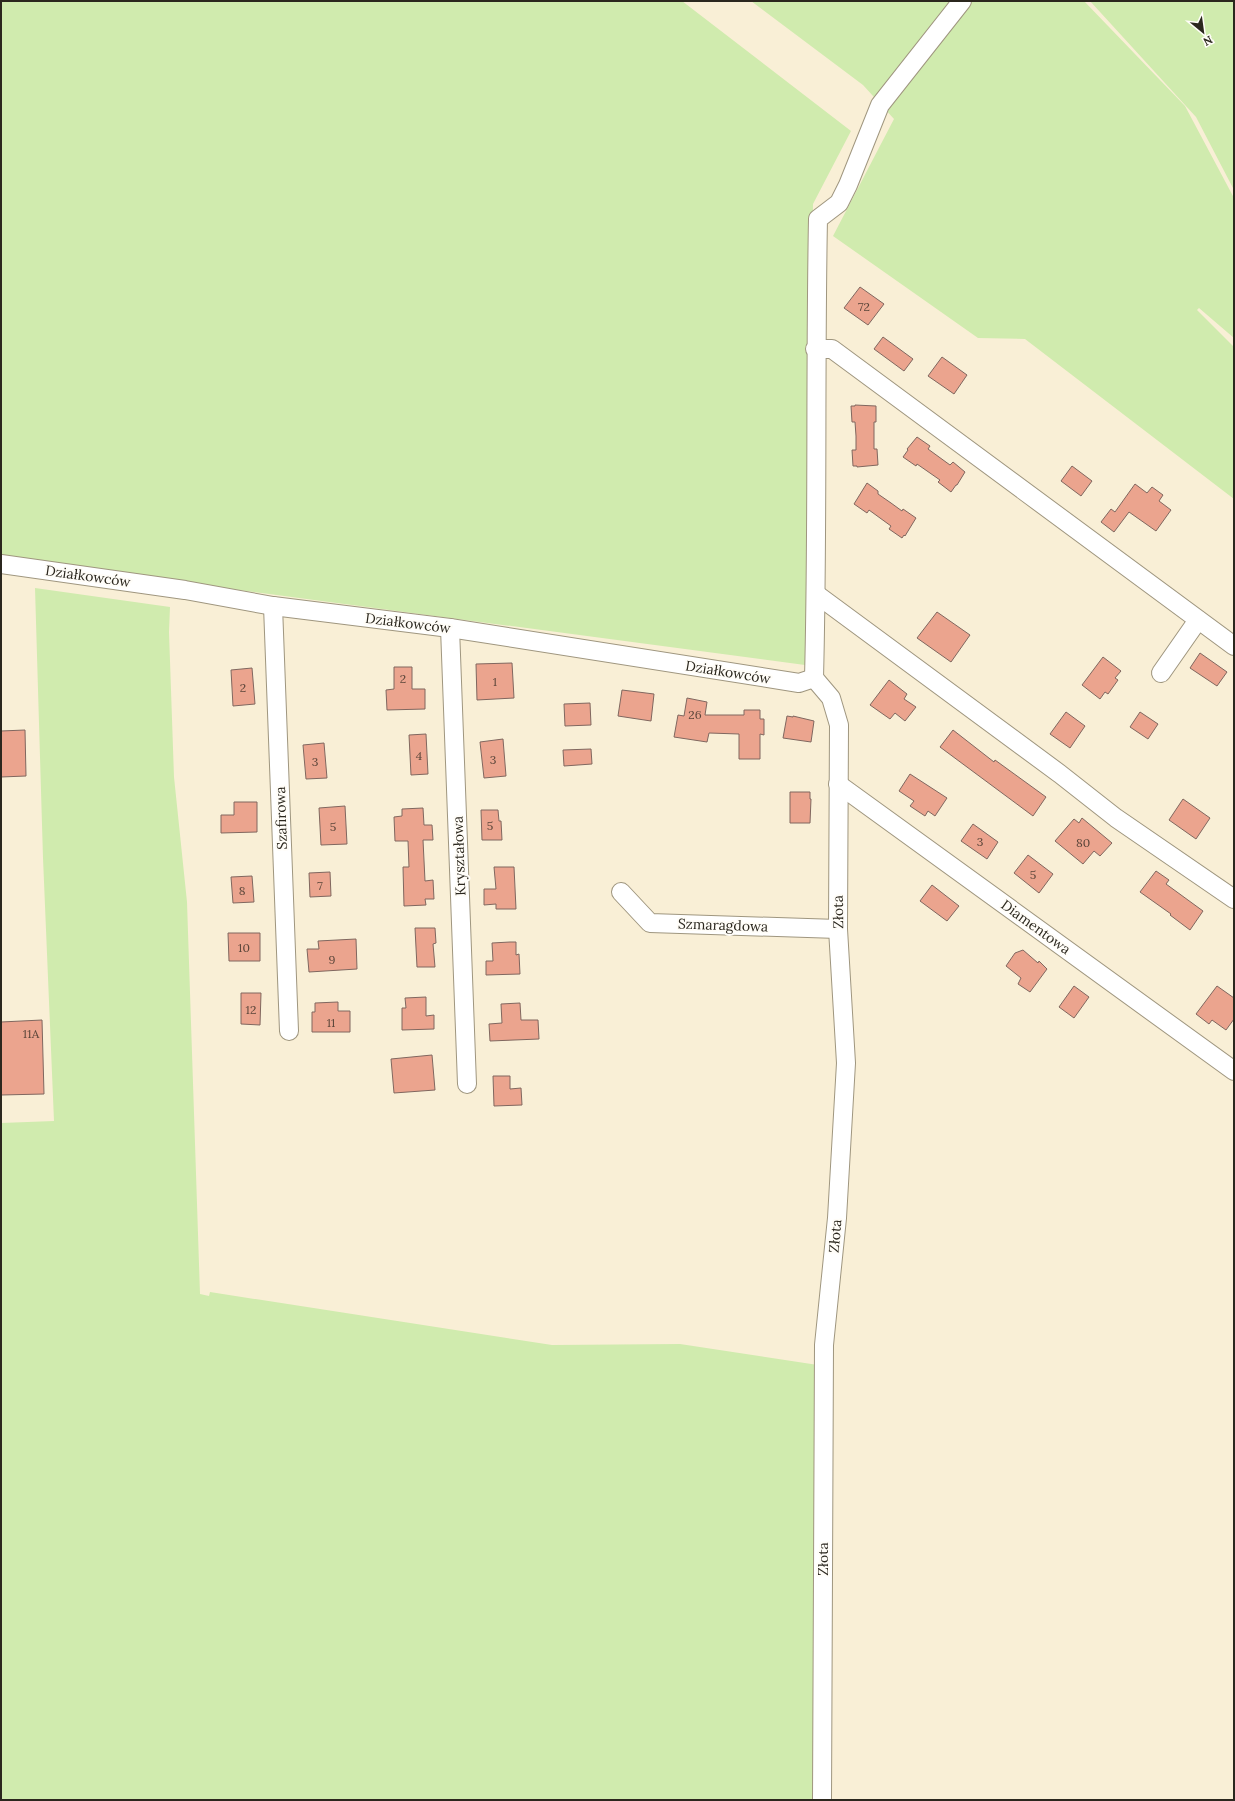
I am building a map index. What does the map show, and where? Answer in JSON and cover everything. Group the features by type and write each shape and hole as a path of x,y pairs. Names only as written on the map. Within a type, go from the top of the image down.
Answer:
{"street":[{"path":"814,678 816,594 815,349 818,219 839,203 880,105 962,1"},
{"path":"815,349 832,349 1234,646"},
{"name":"Działkowców","path":"1,564 185,590 273,606 450,628 799,683 814,678"},
{"path":"816,594 1060,774 1116,818 1234,899"},
{"name":"Szafirowa","path":"273,606 289,1031"},
{"path":"1161,673 1198,620"},
{"name":"Kryształowa","path":"450,628 467,1084"},
{"name":"Złota","path":"814,678 831,698 839,725 838,929 846,1063 837,1218 824,1345 822,1800"},
{"name":"Diamentowa","path":"838,784 1234,1071"},
{"name":"Szmaragdowa","path":"621,892 650,923 838,929"}],"green space":[{"path":"1,1 682,1 851,131 813,204 805,665 179,582 1,555"},
{"path":"751,1 1084,1 1185,106 1234,198 1234,338 1199,308 1197,310 1234,347 1234,499 1025,339 978,338 833,236 894,119 863,85"},
{"path":"1090,1 1234,1 1234,190 1196,117"},
{"path":"35,588 170,607 169,632 174,777 187,902 200,1294 209,1296 210,1292 552,1345 680,1344 831,1367 827,1800 1,1800 1,1123 54,1121 43,858"}],"building":[{"path":"860,287 884,304 868,325 844,308"},
{"path":"883,337 913,359 904,371 874,349"},
{"path":"942,357 967,375 954,394 928,376"},
{"path":"851,406 876,406 876,422 874,422 874,449 877,449 878,465 853,466 852,450 856,450 856,436 855,422 852,422"},
{"path":"917,437 930,446 928,449 950,465 953,462 965,472 951,492 938,482 940,480 917,464 916,466 903,457 908,450 907,449"},
{"path":"1072,466 1092,481 1081,496 1061,481"},
{"path":"867,483 878,491 878,494 902,511 903,509 916,518 905,536 904,535 902,538 889,529 891,526 869,510 867,513 854,504"},
{"path":"1135,484 1147,493 1152,487 1163,495 1159,501 1171,510 1156,531 1129,512 1114,532 1101,522 1111,509 1115,512"},
{"path":"937,612 970,635 951,662 917,638"},
{"path":"1200,653 1227,672 1217,686 1190,668"},
{"path":"1103,657 1121,671 1115,678 1118,680 1108,694 1105,692 1100,699 1082,685"},
{"path":"512,663 514,698 477,700 476,664"},
{"path":"394,667 412,667 412,689 425,689 425,709 387,710 386,690 394,689"},
{"path":"252,668 255,704 233,706 231,670"},
{"path":"889,680 907,694 904,699 916,707 905,721 895,713 890,719 870,705"},
{"path":"622,690 654,694 651,721 618,716"},
{"path":"687,698 707,702 705,715 744,715 744,710 760,710 760,719 764,719 764,735 760,734 760,759 739,759 739,734 709,733 707,742 674,737 678,715 684,716"},
{"path":"590,703 591,725 565,726 564,704"},
{"path":"1066,712 1085,726 1070,748 1050,734"},
{"path":"1140,712 1158,724 1148,739 1130,727"},
{"path":"787,716 814,721 811,742 783,738"},
{"path":"25,730 26,776 1,777 1,731"},
{"path":"953,730 994,762 995,760 1046,797 1033,816 940,747"},
{"path":"426,734 428,774 411,775 409,735"},
{"path":"503,739 506,776 484,778 480,742"},
{"path":"324,743 327,778 306,779 303,745"},
{"path":"591,749 592,764 564,766 563,750"},
{"path":"910,774 947,798 935,816 928,811 925,816 910,806 914,801 899,791"},
{"path":"790,792 810,792 810,823 790,823"},
{"path":"1183,799 1210,818 1196,839 1169,820"},
{"path":"234,802 257,802 257,832 221,833 221,815 234,815"},
{"path":"345,806 347,844 321,845 319,808"},
{"path":"423,808 424,825 432,825 433,840 423,840 425,881 433,880 434,899 425,899 426,905 404,906 403,867 409,867 408,841 395,841 394,817 402,816 402,809"},
{"path":"481,810 498,810 499,821 501,821 502,840 482,840"},
{"path":"1082,818 1112,843 1100,856 1094,851 1083,864 1055,841 1074,819 1079,823"},
{"path":"973,824 998,842 987,859 961,841"},
{"path":"1028,855 1053,874 1039,893 1014,873"},
{"path":"494,867 514,867 516,909 496,909 496,904 484,905 484,889 496,889"},
{"path":"1156,871 1169,880 1166,884 1203,911 1190,930 1170,915 1171,914 1140,892"},
{"path":"330,872 331,896 310,897 309,873"},
{"path":"252,876 254,902 233,903 231,877"},
{"path":"932,885 959,906 947,921 920,901"},
{"path":"415,928 435,928 436,943 433,944 435,967 417,967"},
{"path":"228,933 260,933 260,961 229,961"},
{"path":"356,939 357,969 309,972 307,949 319,949 318,941"},
{"path":"516,942 516,955 519,954 520,974 486,975 486,961 493,961 492,943"},
{"path":"1023,950 1038,963 1039,961 1047,969 1030,992 1018,984 1021,978 1006,966 1015,953"},
{"path":"1074,986 1089,997 1074,1018 1059,1007"},
{"path":"1217,986 1234,998 1234,1019 1226,1030 1212,1020 1209,1024 1196,1014"},
{"path":"241,993 261,993 260,1025 241,1024"},
{"path":"426,997 426,1016 434,1015 434,1029 402,1030 402,1008 406,1008 405,998"},
{"path":"338,1002 338,1011 350,1011 350,1032 312,1032 312,1012 315,1012 315,1003"},
{"path":"520,1003 521,1020 538,1020 539,1039 490,1041 489,1024 502,1023 501,1004"},
{"path":"42,1020 44,1094 1,1095 1,1022"},
{"path":"432,1055 435,1090 394,1093 391,1059"},
{"path":"493,1076 510,1076 510,1089 521,1088 522,1105 494,1106"}]}
